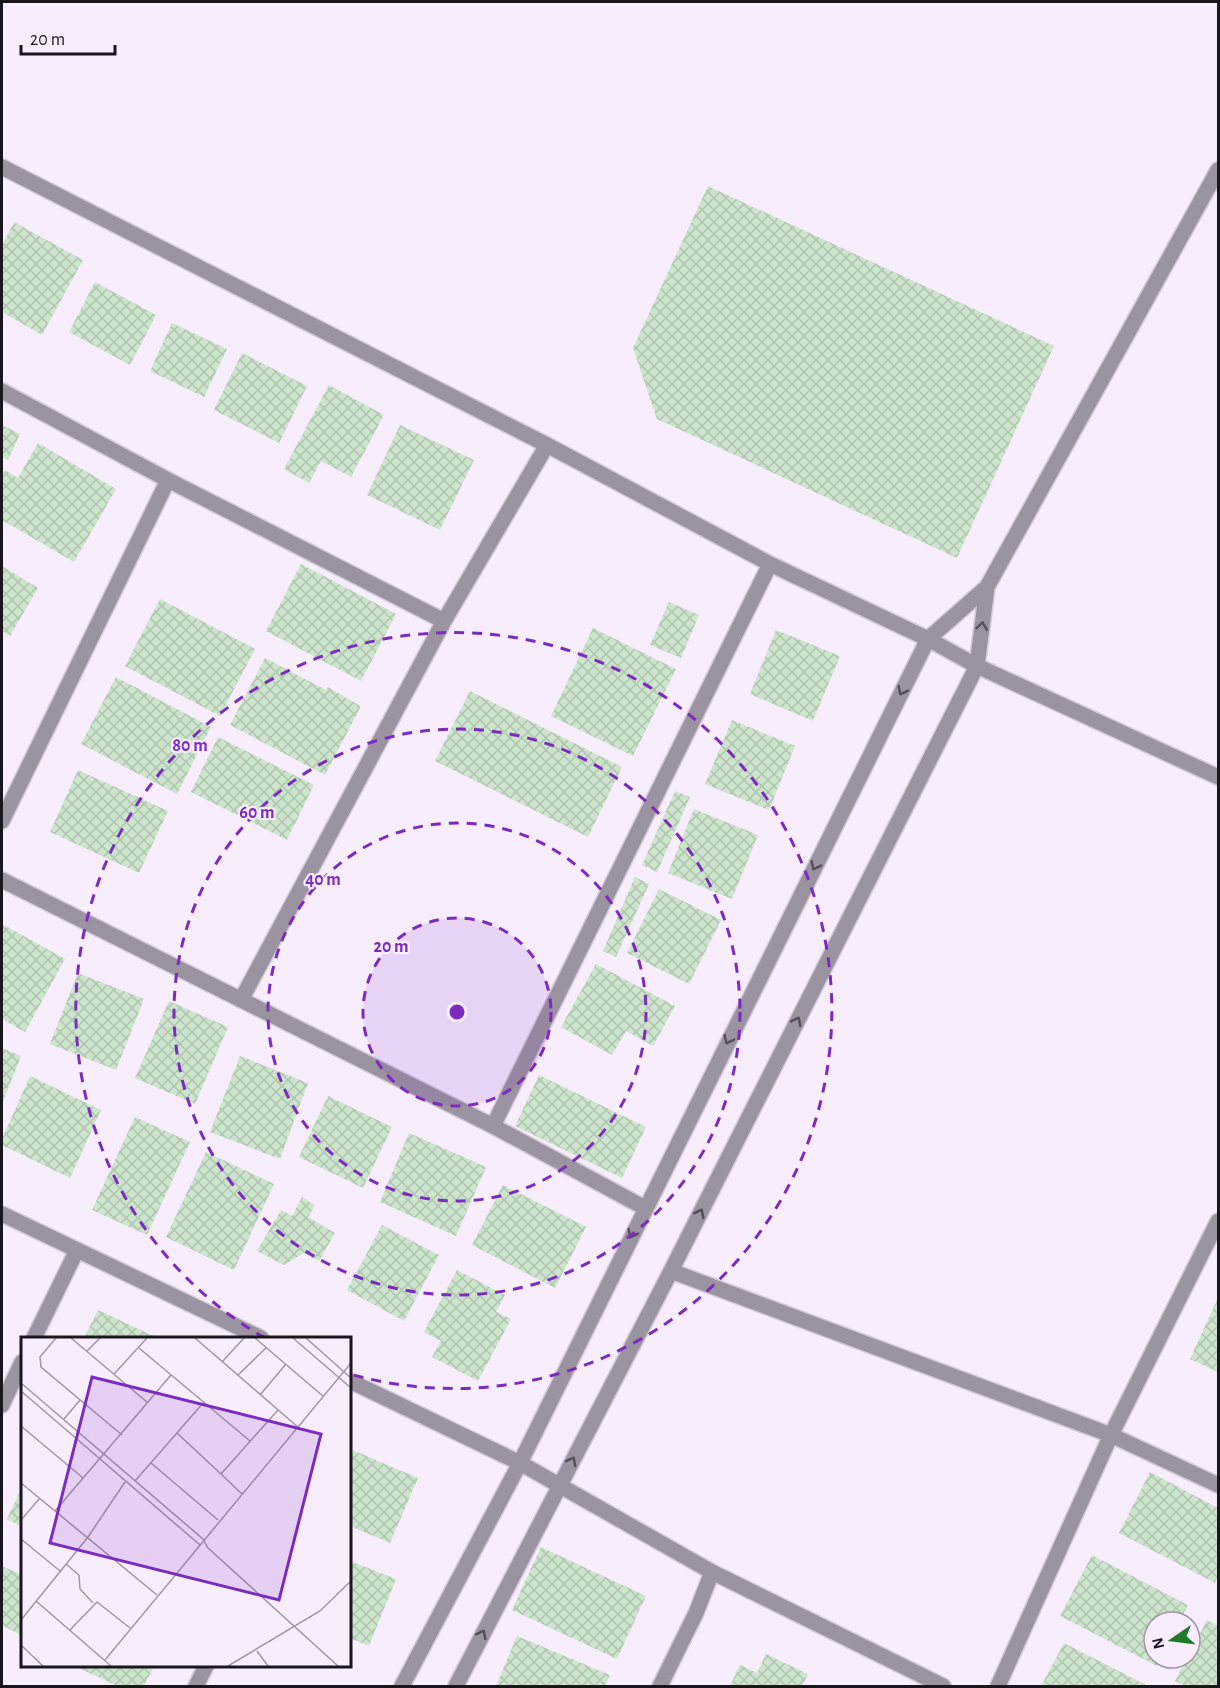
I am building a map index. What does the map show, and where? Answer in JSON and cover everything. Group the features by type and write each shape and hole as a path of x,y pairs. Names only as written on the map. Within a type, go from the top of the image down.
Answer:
{"street":[{"path":"2,167 547,445 770,564 928,639 977,666 1218,777"},
{"path":"402,1686 520,1463 928,639 987,587 1218,170"},
{"path":"2,391 168,480 444,621"},
{"path":"241,1000 444,621 547,445"},
{"path":"2,820 168,480"},
{"path":"493,1126 770,564"},
{"path":"456,1686 670,1271 977,666 987,587"},
{"path":"2,880 493,1126 645,1208"},
{"path":"2,1214 259,1337"},
{"path":"998,1686 1111,1435 1218,1221"},
{"path":"34,1337 77,1250"},
{"path":"670,1271 1111,1435 1218,1485"},
{"path":"2,1405 21,1364"},
{"path":"351,1381 520,1463 712,1572 943,1686"},
{"path":"660,1686 696,1613 712,1572"},
{"path":"196,1686 205,1667"}],"building":[{"path":"708,186 1054,346 957,558 657,419 633,348"},
{"path":"14,222 83,260 42,335 2,312 2,246"},
{"path":"95,282 156,315 130,365 69,332"},
{"path":"172,323 227,349 204,397 150,371"},
{"path":"242,353 307,386 279,443 214,410"},
{"path":"329,385 384,415 351,477 321,461 309,483 284,469"},
{"path":"2,425 20,434 8,460 2,457"},
{"path":"400,425 474,460 440,530 367,495"},
{"path":"38,443 116,489 74,562 2,520 2,476 5,470 18,478"},
{"path":"301,564 396,614 361,681 266,631"},
{"path":"2,566 38,588 10,636 2,631"},
{"path":"160,599 255,649 220,716 125,666"},
{"path":"669,602 699,615 681,658 650,645"},
{"path":"593,628 676,669 633,756 551,716"},
{"path":"776,630 840,656 813,721 750,694"},
{"path":"265,658 326,690 328,687 360,706 325,775 230,725"},
{"path":"116,677 211,727 177,794 81,744"},
{"path":"470,691 622,767 588,837 435,761"},
{"path":"732,720 795,746 769,810 705,784"},
{"path":"218,737 314,785 287,840 191,792"},
{"path":"78,770 168,811 139,873 50,832"},
{"path":"675,791 690,797 657,872 642,865"},
{"path":"694,809 758,835 732,899 668,873"},
{"path":"635,877 649,884 616,957 603,951"},
{"path":"659,889 721,920 689,984 627,953"},
{"path":"4,925 65,959 25,1032 2,1019 2,929"},
{"path":"596,964 675,1006 653,1046 626,1031 612,1055 561,1027"},
{"path":"78,973 144,999 116,1070 50,1044"},
{"path":"169,1001 228,1027 195,1104 135,1078"},
{"path":"2,1048 21,1056 2,1104"},
{"path":"240,1056 308,1083 280,1159 210,1132"},
{"path":"539,1075 646,1127 622,1178 515,1126"},
{"path":"30,1076 101,1110 70,1178 2,1145 2,1139"},
{"path":"328,1096 392,1127 363,1188 299,1157"},
{"path":"135,1117 190,1142 147,1235 92,1210"},
{"path":"409,1133 486,1167 456,1236 380,1202"},
{"path":"206,1152 274,1184 234,1270 166,1237"},
{"path":"503,1185 586,1227 555,1288 472,1245"},
{"path":"302,1197 315,1205 308,1217 335,1233 319,1261 304,1253 284,1265 257,1251 281,1210 292,1216"},
{"path":"382,1225 439,1255 404,1321 347,1290"},
{"path":"457,1270 505,1295 496,1312 511,1319 478,1381 432,1357 441,1341 424,1332"},
{"path":"1218,1298 1218,1372 1190,1359"},
{"path":"98,1310 156,1337 84,1337"},
{"path":"351,1449 418,1478 390,1543 351,1526"},
{"path":"1150,1472 1218,1508 1218,1575 1215,1583 1119,1533"},
{"path":"21,1489 21,1526 7,1519"},
{"path":"541,1547 646,1596 617,1659 512,1610"},
{"path":"1092,1555 1188,1605 1185,1610 1142,1610 1142,1658 1060,1616"},
{"path":"351,1561 396,1579 369,1646 351,1638"},
{"path":"2,1566 21,1575 21,1635 2,1625"},
{"path":"1207,1620 1218,1626 1218,1686 1186,1686 1175,1681 1181,1670 1202,1670 1202,1630"},
{"path":"517,1636 610,1675 605,1686 496,1686"},
{"path":"1064,1643 1148,1686 1041,1686"},
{"path":"766,1654 808,1674 802,1686 730,1686 740,1665 757,1673"},
{"path":"76,1667 154,1667 144,1686 118,1686"}]}
